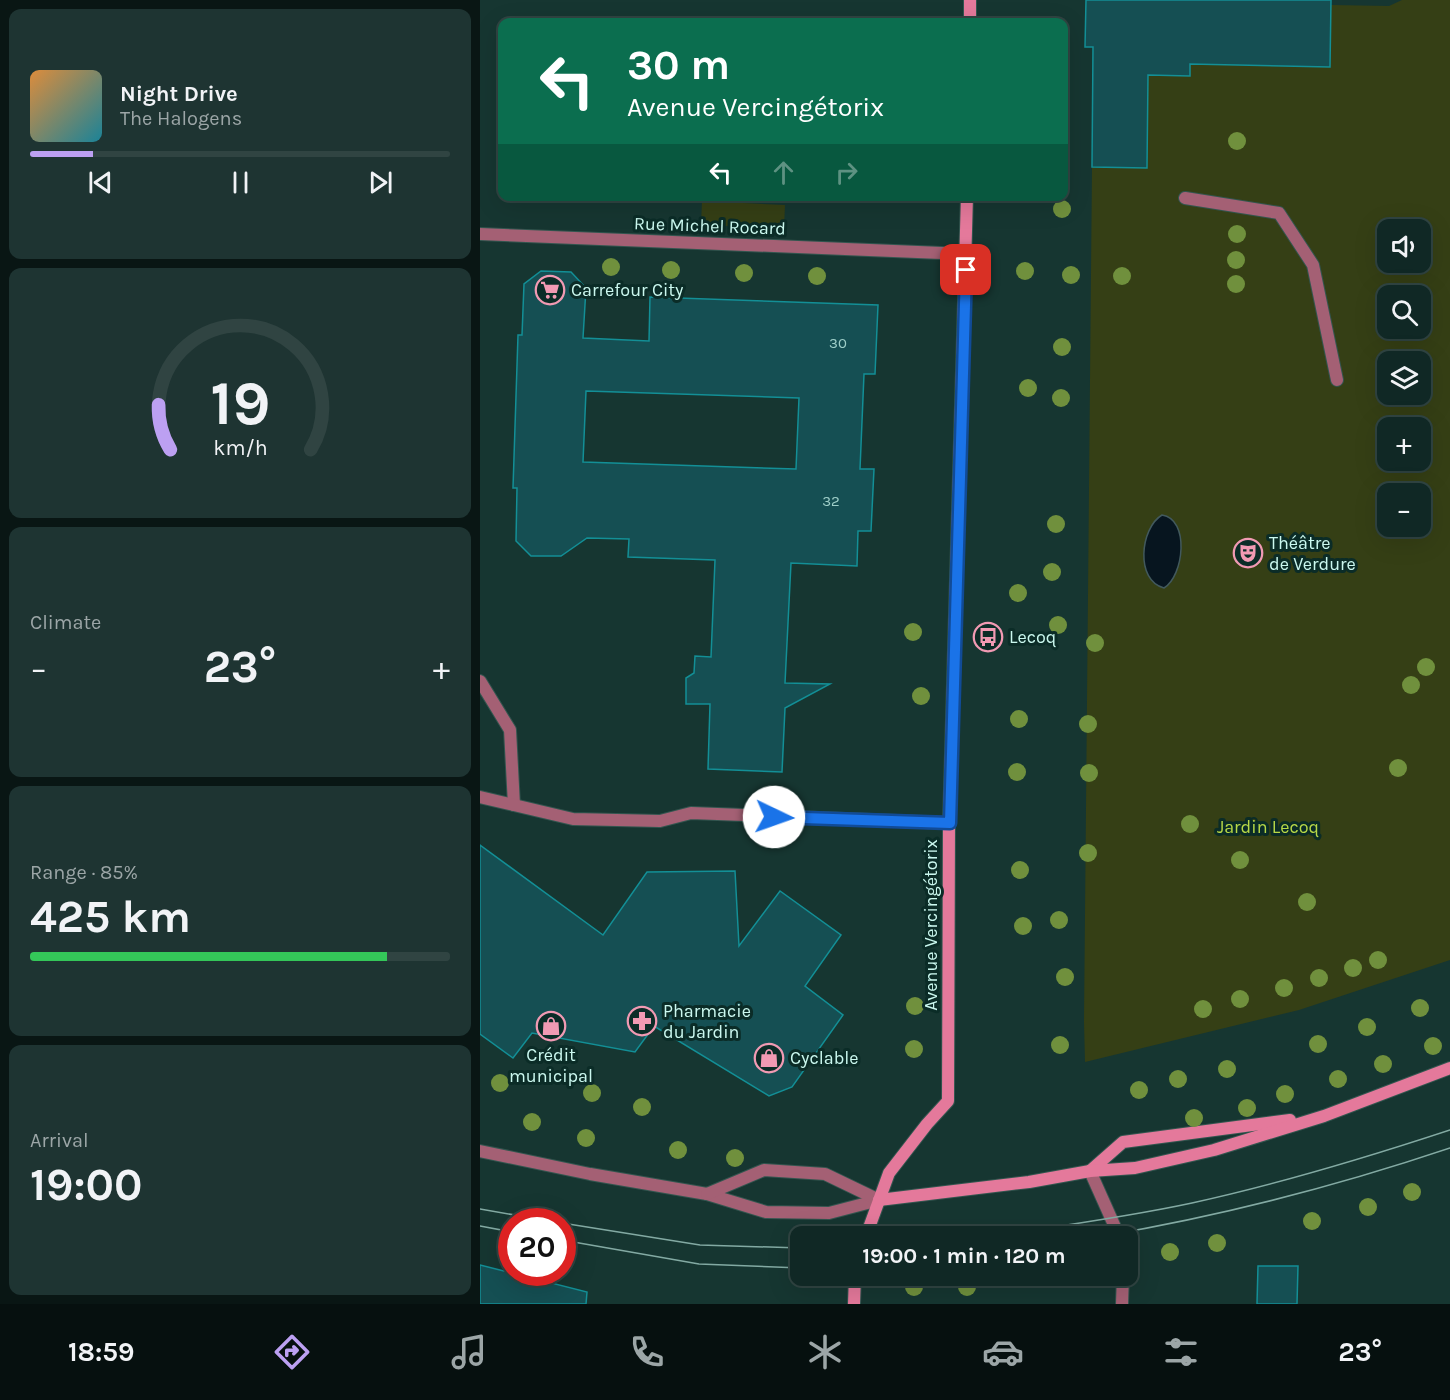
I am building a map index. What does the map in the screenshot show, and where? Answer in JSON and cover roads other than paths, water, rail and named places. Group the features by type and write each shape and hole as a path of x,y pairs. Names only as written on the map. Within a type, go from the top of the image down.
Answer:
{"street":[{"path":"970,0 970,18"},
{"name":"Avenue Vercingétorix","path":"870,1226 889,1173 948,1101 950,823 967,201"},
{"path":"879,1200 1029,1182 1090,1171 1135,1168 1214,1150 1324,1116 1450,1068"},
{"path":"1090,1171 1123,1142 1324,1116"},
{"path":"854,1304 855,1286"}],"lane":[{"path":"1185,198 1279,213 1313,265 1337,380"},
{"name":"Rue Michel Rocard","path":"480,234 966,254"},
{"path":"480,681 510,730 514,805"},
{"path":"480,797 573,819 660,821 691,813 950,823"},
{"path":"480,1150 590,1174 707,1194 766,1212 829,1213 879,1200"},
{"path":"707,1194 764,1170 825,1174 879,1200"},
{"path":"1090,1171 1115,1226"},
{"path":"1122,1304 1123,1286"}],"water":[{"path":"1162,515 1171,519 1177,526 1181,548 1176,572 1171,582 1164,588 1148,575 1144,554 1149,531"}],"tram line":[{"path":"1060,1226 1143,1213 1225,1196 1322,1170 1450,1130"},
{"path":"1138,1230 1278,1199 1450,1148"},
{"path":"480,1209 498,1212"},
{"path":"576,1225 700,1245 790,1248"},
{"path":"480,1226 498,1229"},
{"path":"576,1242 699,1264 790,1268"}],"place":[{"name":"Carrefour City","path":"550,290"},
{"name":"Théâtre de Verdure","path":"1248,553"},
{"name":"Lecoq","path":"988,637"},
{"name":"Pharmacie du Jardin","path":"642,1021"},
{"name":"Crédit municipal","path":"551,1026"},
{"name":"Cyclable","path":"769,1058"}],"park label":[{"name":"Jardin Lecoq","path":"1268,827"}]}
